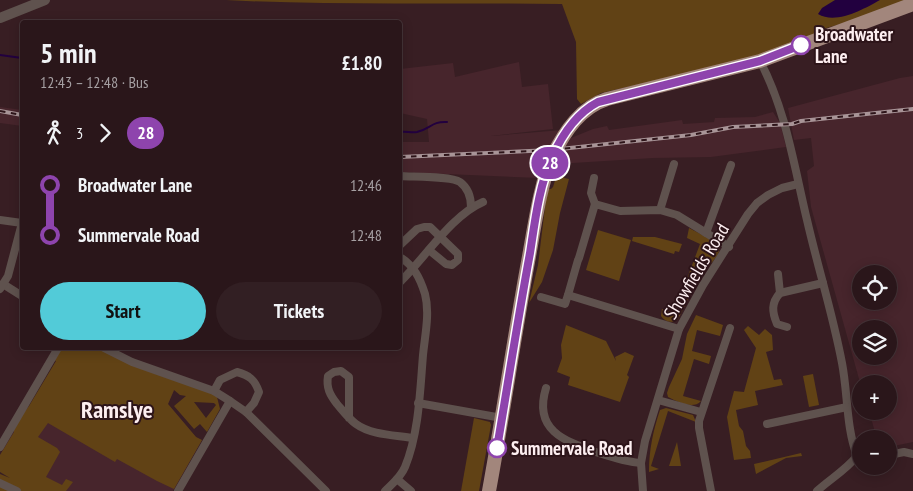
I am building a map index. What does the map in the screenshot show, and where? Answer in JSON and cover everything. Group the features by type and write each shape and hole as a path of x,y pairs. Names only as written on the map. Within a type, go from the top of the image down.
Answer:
{"highway":[{"path":"489,491 534,226 550,162 567,131 583,111 598,102 760,61 913,4"}],"street":[{"path":"0,18 45,0"},
{"path":"760,61 781,109 833,321 842,364 852,436"},
{"path":"660,210 674,164"},
{"path":"706,233 731,165"},
{"path":"402,176 450,179 460,182 471,198 471,207"},
{"path":"541,296 565,304 595,204 591,193 594,178"},
{"name":"Showfields Road","path":"643,491 641,463 645,441 679,329 703,285 748,214 768,195 782,188 798,184"},
{"path":"402,280 471,207 482,202"},
{"path":"595,204 620,211 660,210 677,215 728,247"},
{"path":"0,220 20,223"},
{"path":"402,243 417,229 430,227 458,254 458,260 452,265 446,264 430,250"},
{"path":"20,231 8,276 2,286 20,295"},
{"path":"385,491 397,479 404,468 413,438 427,317 425,295 414,269 402,259"},
{"path":"778,274 780,293"},
{"path":"787,327 777,324 773,305 775,298 780,293 823,284"},
{"path":"568,295 679,329"},
{"path":"711,491 699,428 702,412 730,328"},
{"path":"0,447 57,350"},
{"path":"108,350 132,362 214,391 230,401 246,412 326,491"},
{"path":"349,418 349,378 341,371 334,372 328,376 327,384 330,395 349,418 357,425 368,430 413,438"},
{"path":"214,391 220,380 237,372 248,375 256,383 259,392 254,403 246,412"},
{"path":"546,388 544,413 546,421 558,436 574,444 627,462 641,463"},
{"path":"534,398 544,398"},
{"path":"658,400 702,412"},
{"path":"178,491 230,401"},
{"path":"418,403 502,418"},
{"path":"767,424 847,407"},
{"path":"897,453 913,454"},
{"path":"817,491 852,463"},
{"path":"397,479 411,491"},
{"path":"0,483 17,491"}],"shaded area":[{"path":"226,0 912,0 872,15 823,29 807,39 745,60 601,93 581,104 577,99 576,42 562,4"},
{"path":"835,0 880,0 841,17 825,17 818,14 822,8"},
{"path":"519,62 522,87 548,84 553,129 491,136 562,130 551,150 546,153 539,178 402,172 402,142 429,142 427,119 402,113 402,69 453,63 455,77"},
{"path":"913,76 913,442 897,445 897,430 874,430 872,420 897,420 897,375 858,375 855,365 897,365 897,320 852,320 852,354 811,207 807,171 814,166 811,138 794,140 788,108"},
{"path":"0,107 20,110 20,126 0,123"},
{"path":"773,112 780,123 786,147 711,157 653,158 557,164 571,138 593,129 607,126 609,130 682,120 683,124 714,122 715,118 755,117"},
{"path":"559,168 566,168 564,178 569,179 553,250 542,282 529,303 538,265 546,199 549,189 553,187"},
{"path":"689,228 714,242 719,251 697,282 678,319 669,322 661,316 662,309 674,313 700,244 687,238"},
{"path":"598,230 631,240 619,281 586,270"},
{"path":"633,237 655,237 682,244 679,252 675,251 674,254 632,241"},
{"path":"696,315 723,325 720,336 697,330 692,351 711,356 709,364 694,359 683,396 701,401 698,404 690,405 668,397 667,393 682,359 687,334"},
{"path":"566,325 606,341 616,361 615,357 625,352 634,356 620,402 568,385 570,377 557,372 562,358 561,345"},
{"path":"748,326 759,335 765,329 772,335 773,350 766,352 774,380 781,379 783,385 755,391 758,405 736,410 739,426 743,431 751,458 734,460 727,417 734,391 744,392 756,348 744,330"},
{"path":"58,350 107,350 216,393 220,409 207,432 200,424 194,429 174,406 186,396 180,395 174,390 168,404 196,437 202,440 174,489 117,459 115,462 48,423 38,437 57,448 60,452 46,477 62,485 66,479 73,482 66,491 0,491 0,474 10,478 0,472 0,455 14,432 12,427 29,406 56,361 52,359","holes":["194,402 214,403 216,405 206,418"]},
{"path":"813,374 819,405 809,407 803,376"},
{"path":"177,384 168,404 196,437 202,440 173,491 38,491 0,471 0,455 29,406"},
{"path":"666,408 693,415 696,422 668,411 651,466 659,469 649,472 655,425 660,410"},
{"path":"474,418 490,422 491,425 479,491 461,491"},
{"path":"677,442 681,466 669,466"},
{"path":"801,453 802,456 786,458 756,474 754,464"}],"waterway":[{"path":"0,55 20,58"},
{"path":"402,132 417,132 434,124 447,122"}],"railway":[{"path":"402,157 551,150 691,135 733,127 792,124 801,121 913,109"},
{"path":"0,111 20,115"}],"bus line":[{"name":"28","path":"497,448 534,226 550,162 567,131 583,111 607,98 760,61 801,45"}],"place":[{"name":"Broadwater Lane","path":"801,45"},
{"name":"Summervale Road","path":"497,448"}],"district":[{"name":"Ramslye","path":"117,409"}]}
